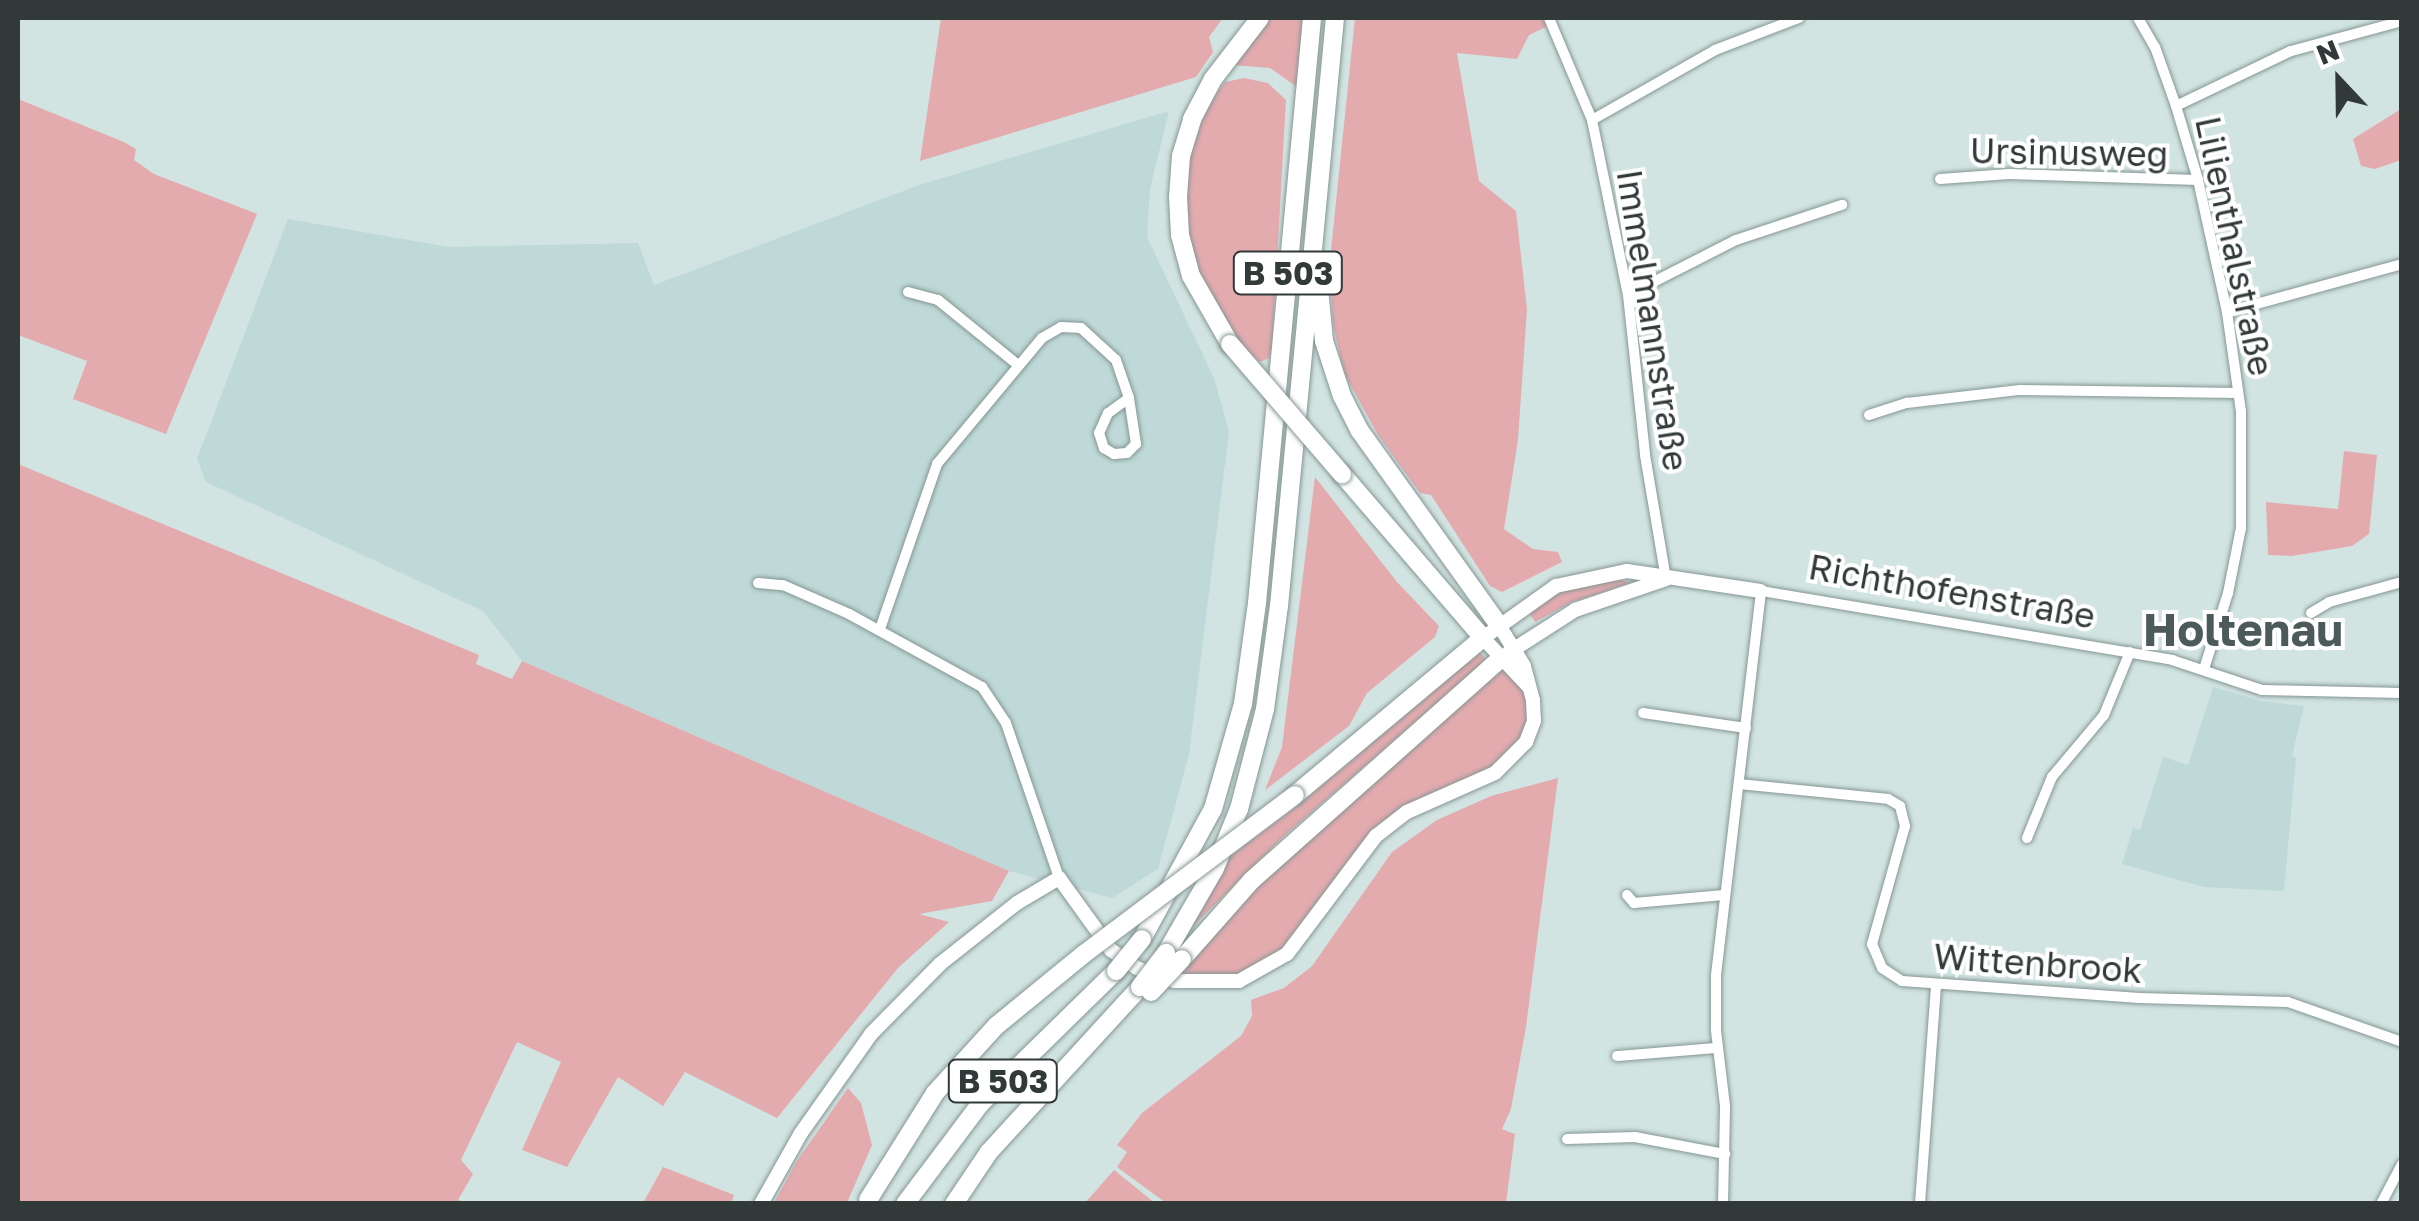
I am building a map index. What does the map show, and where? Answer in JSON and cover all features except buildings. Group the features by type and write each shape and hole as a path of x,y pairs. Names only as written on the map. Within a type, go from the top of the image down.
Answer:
{"highway":[{"path":"867,1202 935,1093 996,1026 1084,954 1295,795 1483,638 1230,344 1190,276 1180,235 1179,183 1192,118 1213,79 1260,18"},
{"name":"B 503","path":"905,1204 966,1119 1116,971 1142,939 1213,808 1243,704 1261,566 1312,18"},
{"name":"B 503","path":"954,1204 988,1152 1060,1073 1146,990 1174,956 1216,868 1238,809 1265,709 1335,18"},
{"path":"1316,218 1324,341 1342,396 1371,446 1499,625"},
{"path":"1174,956 1252,880 1507,653"}],"street":[{"name":"Immelmannstraße","path":"1549,18 1592,120 1628,295 1647,465 1666,579"},
{"path":"1592,120 1715,50 1800,18"},
{"name":"Lilienthalstraße","path":"2138,18 2154,47 2176,106 2198,180 2228,312 2238,392 2242,528 2204,670"},
{"path":"2176,106 2292,51 2402,20"},
{"name":"Ursinusweg","path":"1940,179 2009,174 2198,180"},
{"path":"1628,295 1736,240 1842,206"},
{"path":"2228,312 2402,264"},
{"path":"908,292 938,300 1018,366"},
{"path":"880,630 937,464 1050,332 1069,326 1080,328 1116,360 1129,398 1136,444 1127,453 1114,454 1104,448 1100,427 1112,408 1129,398"},
{"path":"1869,415 1908,403 2020,390 2238,392"},
{"name":"Richthofenstraße","path":"1483,638 1545,592 1588,576 1626,571 2130,652 2275,692 2402,692"},
{"path":"1507,653 1575,610 1666,579"},
{"path":"2311,612 2329,602 2402,582"},
{"path":"758,583 784,586 962,672 998,707 1059,878 1080,909 1111,950 1137,968 1174,982 1238,981 1263,970 1287,954 1376,836 1407,812 1480,782 1508,765 1526,742 1534,721 1529,687 1507,653 1499,625"},
{"path":"1723,1204 1725,1154 1715,1008 1724,894 1761,591"},
{"path":"1483,638 1507,653"},
{"path":"2027,838 2052,777 2104,715 2130,652"},
{"path":"1643,713 1746,728"},
{"name":"Wittenbrook","path":"1739,784 1888,799 1900,806 1905,826 1873,950 1893,977 1936,985 2288,1002 2402,1042"},
{"path":"761,1204 801,1132 870,1034 964,944 1017,902 1059,878"},
{"path":"1627,895 1634,903 1724,894"},
{"path":"1920,1204 1936,985"},
{"path":"1617,1056 1717,1048"},
{"path":"1567,1139 1635,1137 1725,1154"},
{"path":"2381,1204 2402,1164"}],"shaded area":[{"path":"941,18 1223,18 1209,37 1213,52 1196,77 920,161"},
{"path":"1266,18 1304,18 1297,87 1270,68 1232,65"},
{"path":"1355,18 1543,18 1548,26 1529,35 1517,59 1457,53 1479,181 1516,211 1527,309 1518,440 1504,529 1533,549 1558,552 1562,562 1502,592 1490,586 1431,495 1420,493 1378,435 1344,373 1333,324 1330,260"},
{"path":"1244,78 1268,83 1286,100 1272,349 1269,358 1260,362 1229,335 1195,273 1187,227 1185,174 1195,138 1210,102 1225,82"},
{"path":"18,99 124,142 136,149 134,160 154,174 257,214 166,434 73,399 87,361 18,335"},
{"path":"2401,109 2401,160 2375,169 2361,166 2353,139"},
{"path":"1169,111 1150,189 1147,237 1214,378 1229,431 1189,754 1158,869 1112,898 1009,871 522,661 483,611 206,482 197,459 288,219 449,247 638,243 654,285 922,184"},
{"path":"2344,451 2377,455 2369,534 2352,546 2292,556 2268,555 2266,502 2338,509"},
{"path":"18,464 479,655 476,664 512,679 522,661 1009,871 992,901 919,914 949,922 898,968 777,1118 685,1072 663,1106 618,1077 567,1167 522,1150 561,1062 517,1042 461,1160 473,1174 458,1200 466,1203 18,1203"},
{"path":"1315,477 1397,582 1439,626 1435,637 1367,693 1349,726 1265,790 1282,747"},
{"path":"1615,578 1631,583 1572,602 1535,622 1528,611 1563,591"},
{"path":"1480,652 1485,658 1482,664 1284,836 1187,932 1224,861 1301,803"},
{"path":"1500,659 1533,700 1519,753 1376,836 1287,954 1239,981 1173,981 1218,915"},
{"path":"2213,687 2261,701 2304,706 2292,756 2296,758 2284,891 2204,887 2122,864 2133,828 2140,830 2163,757 2188,765"},
{"path":"1558,778 1526,1027 1511,1109 1502,1129 1515,1134 1506,1203 1166,1203 1117,1167 1127,1152 1117,1145 1142,1113 1241,1036 1252,1016 1251,1000 1284,988 1312,966 1392,852 1437,820 1491,796"},
{"path":"848,1088 861,1103 872,1145 847,1203 774,1203 797,1161"},
{"path":"663,1167 734,1195 731,1203 643,1203"},
{"path":"1114,1170 1155,1203 1085,1203"}],"district":[{"name":"Holtenau","path":"2243,630"}]}
